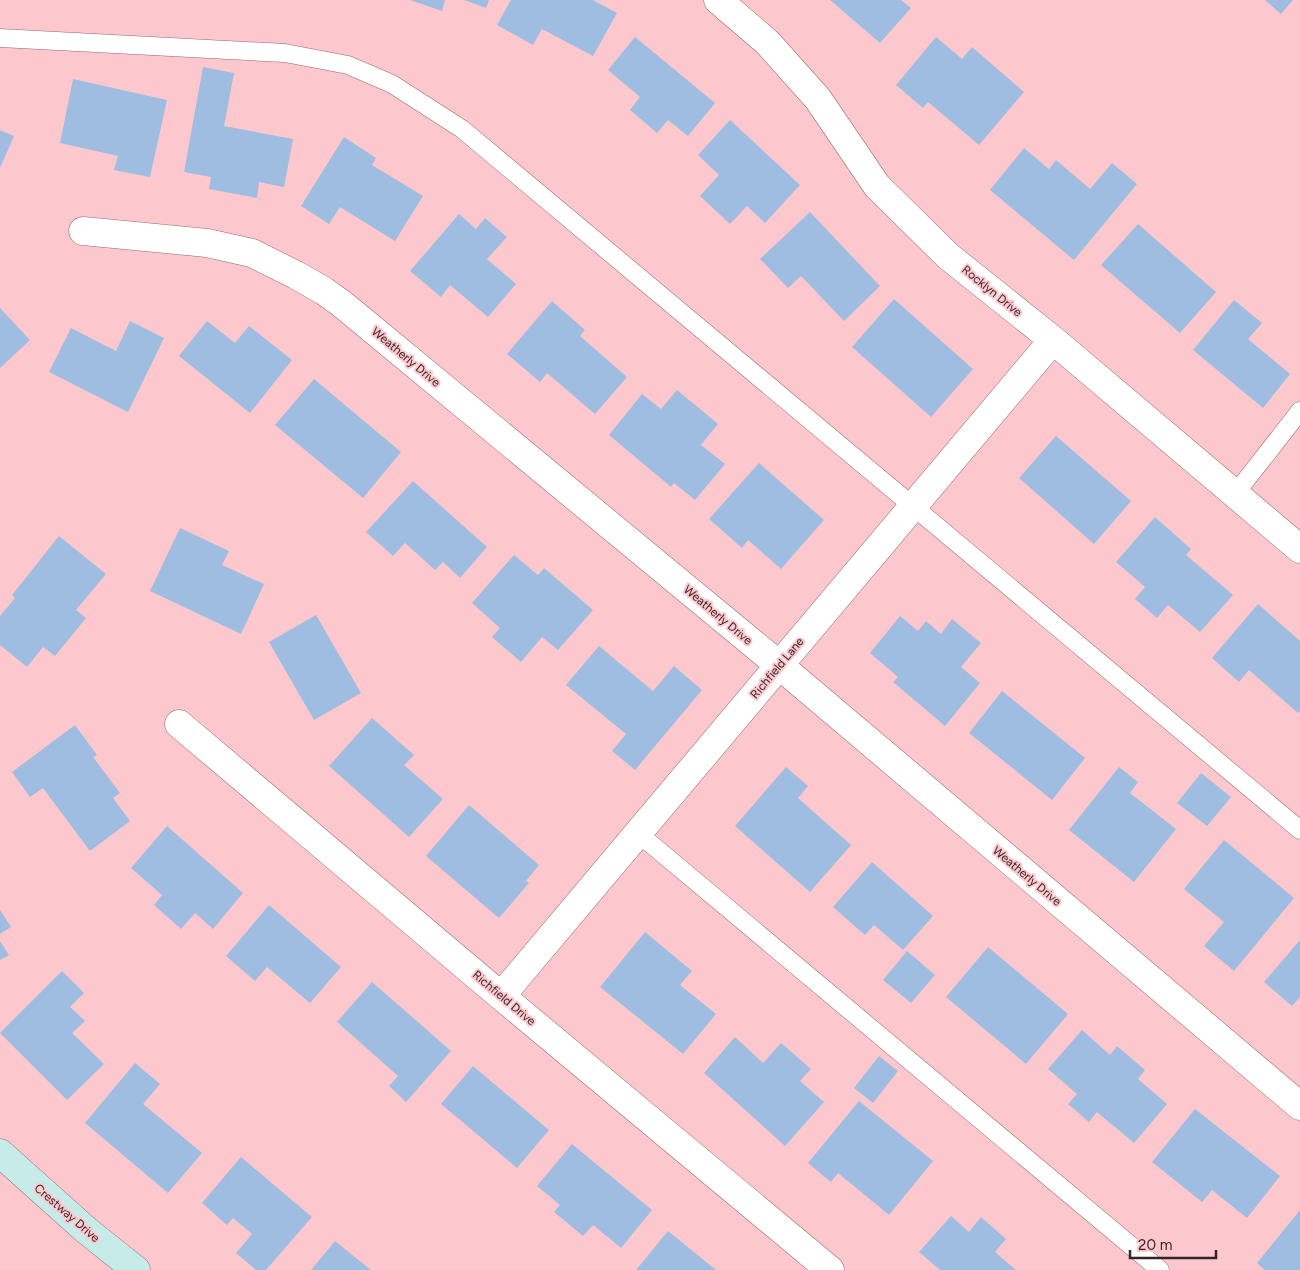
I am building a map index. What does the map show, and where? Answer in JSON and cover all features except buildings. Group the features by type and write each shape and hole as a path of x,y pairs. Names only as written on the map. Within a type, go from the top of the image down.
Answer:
{"main road":[{"name":"Crestway Drive","path":"0,1153 86,1230 136,1270"}],"street":[{"name":"Rocklyn Drive","path":"718,0 768,43 818,99 876,186 948,256 1052,340 1300,548"},
{"name":"Weatherly Drive","path":"83,231 207,243 252,253 324,291 350,310 779,665 1300,1106"},
{"name":"Richfield Lane","path":"501,996 1052,340"},
{"name":"Richfield Drive","path":"179,724 830,1270"}],"lane":[{"path":"0,38 285,53 348,65 392,84 462,129 1300,830"},
{"path":"1234,494 1300,411"},
{"path":"638,834 1160,1270"}]}
